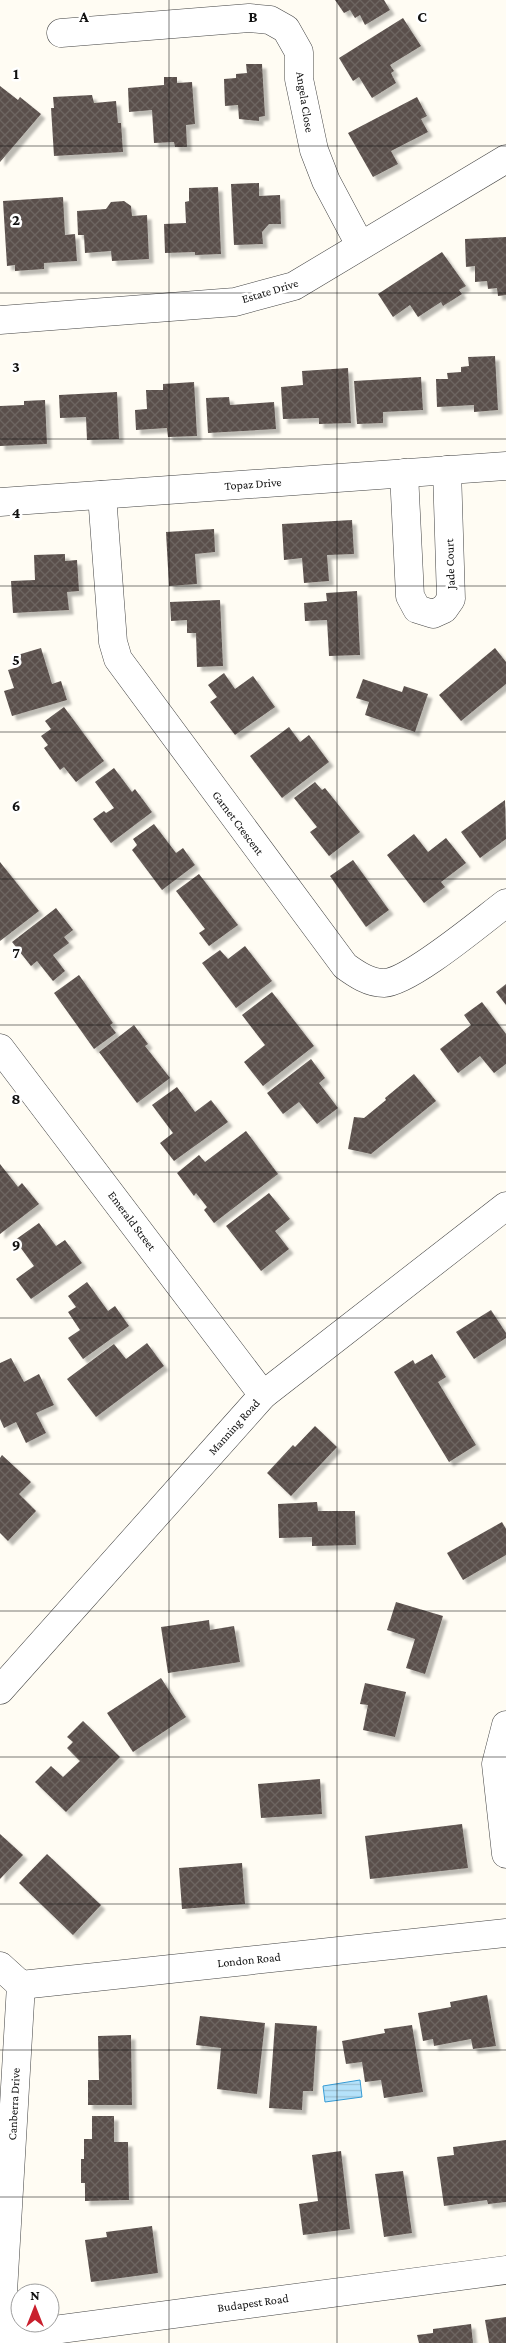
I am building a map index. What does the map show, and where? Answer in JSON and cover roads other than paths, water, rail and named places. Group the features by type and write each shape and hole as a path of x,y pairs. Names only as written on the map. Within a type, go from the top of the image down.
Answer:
{"street":[{"name":"Angela Close","path":"61,32 249,18 270,20 286,29 299,52 299,79 314,150 326,181 360,245"},
{"name":"Estate Drive","path":"0,320 234,302 294,286 506,159"},
{"name":"Topaz Drive","path":"0,502 506,466"},
{"name":"Jade Court","path":"404,473 410,596 418,609 433,614 444,609 451,599 447,470"},
{"name":"Garnet Crescent","path":"102,495 113,642 118,659 346,966 360,977 384,983 410,974 506,903"},
{"name":"Emerald Street","path":"0,1048 263,1395"},
{"name":"Manning Road","path":"0,1690 263,1395 506,1206"},
{"path":"506,1725 496,1764 506,1854"},
{"name":"London Road","path":"21,1985 506,1932"},
{"path":"0,1966 21,1985"},
{"name":"Canberra Drive","path":"0,2343 21,1985"},
{"name":"Budapest Road","path":"1,2337 506,2270"}],"water":[{"path":"360,2080 362,2097 325,2102 323,2086"}]}
